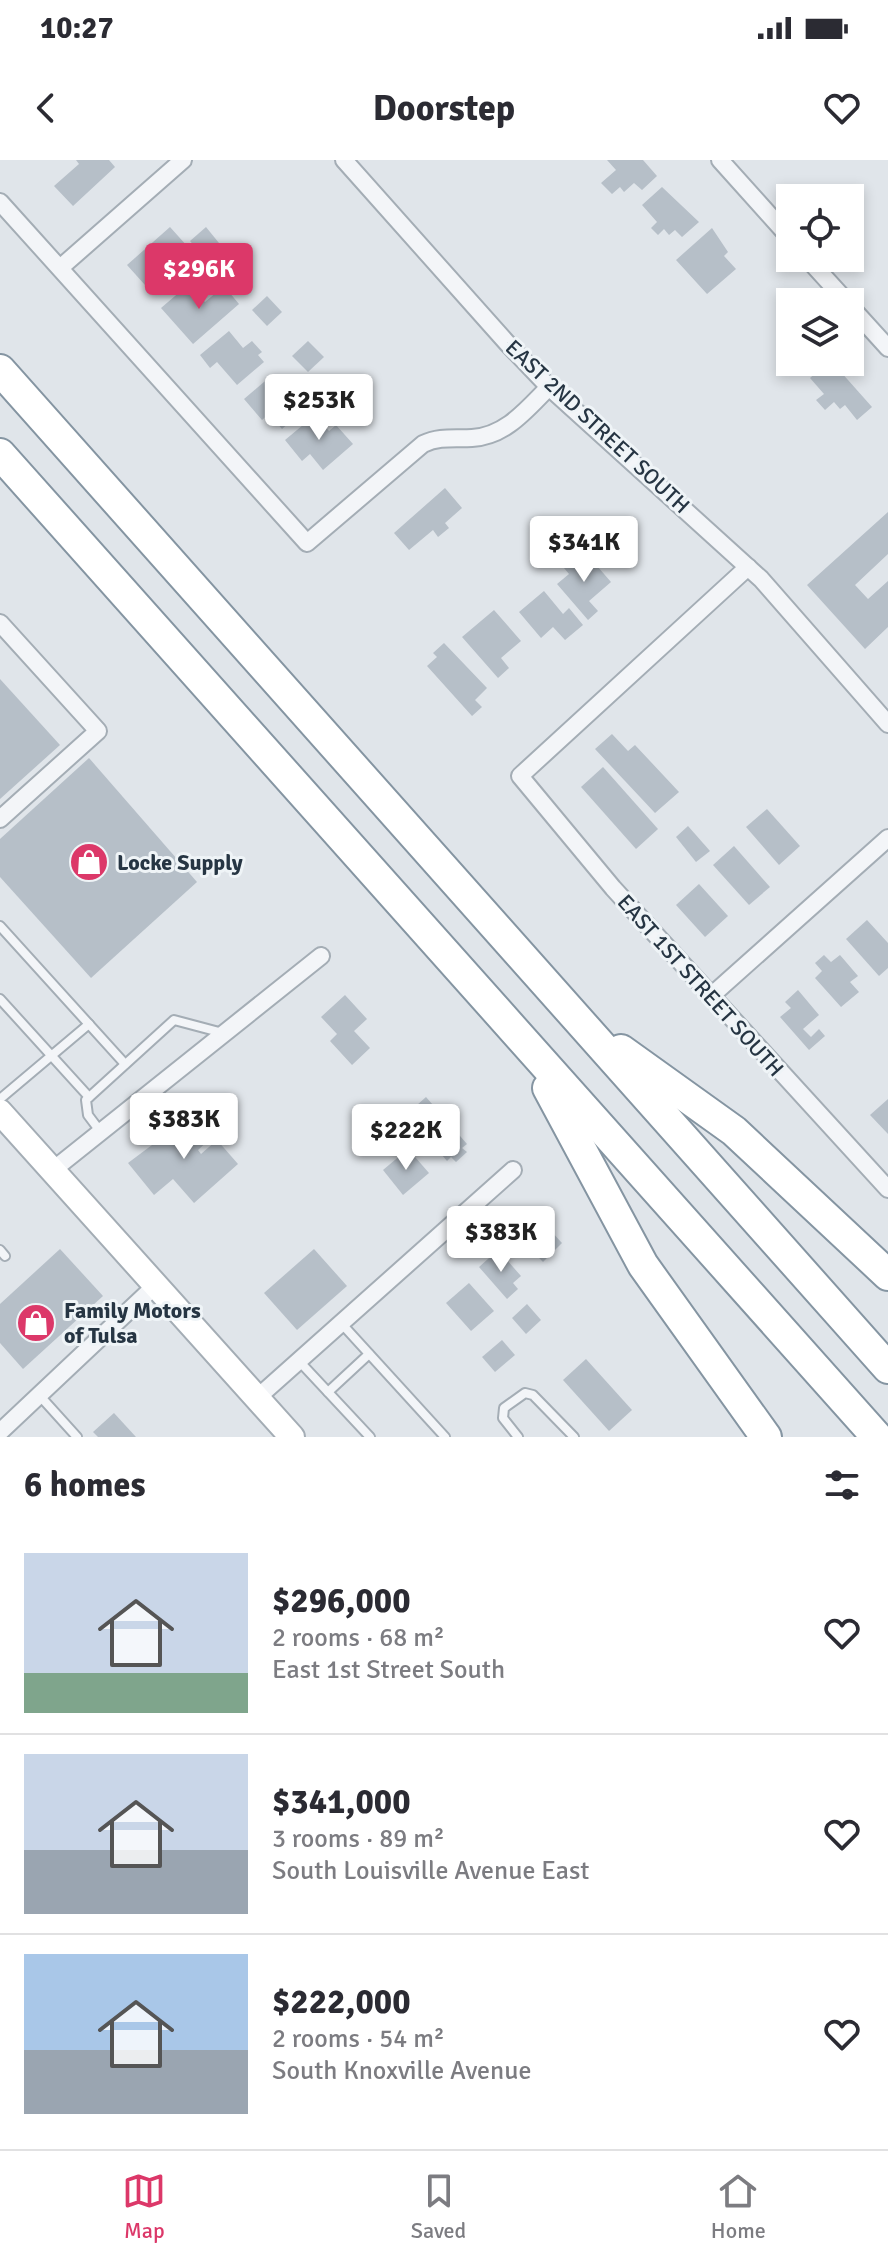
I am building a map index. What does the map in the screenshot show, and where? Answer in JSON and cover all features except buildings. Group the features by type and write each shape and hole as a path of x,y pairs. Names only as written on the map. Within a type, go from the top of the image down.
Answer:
{"highway":[{"path":"0,370 888,1368"},
{"path":"0,454 877,1437"},
{"path":"576,1018 734,1131 888,1275"},
{"path":"525,1044 643,1265 766,1437"}],"main road":[{"path":"0,1112 292,1437"}],"street":[{"path":"60,268 183,160"},
{"name":"EAST 2ND STREET SOUTH","path":"344,160 549,387 748,567 888,724"},
{"path":"720,160 776,222"},
{"path":"0,202 307,543 423,444 436,438 470,438 500,431 549,387"},
{"path":"819,272 834,288"},
{"path":"864,322 888,348"},
{"name":"EAST 1ST STREET SOUTH","path":"748,567 520,776 613,888 888,1189"},
{"path":"0,623 98,731 0,819"},
{"path":"711,996 888,838"},
{"path":"53,1170 321,956"},
{"path":"257,1398 513,1170"},
{"path":"0,1432 156,1285"}],"lane":[{"path":"0,926 125,1064"},
{"path":"0,999 89,1097"},
{"path":"100,1131 88,1115 89,1097 174,1020 223,1033"},
{"path":"0,1099 89,1024"},
{"path":"341,1323 445,1437"},
{"path":"328,1392 369,1354"},
{"path":"299,1361 370,1437"},
{"path":"518,1437 503,1418 504,1408 525,1393 533,1395 574,1437"},
{"path":"40,1396 77,1437"}],"place":[{"name":"Locke Supply","path":"89,862"},
{"name":"Family Motors of Tulsa","path":"36,1323"}]}
